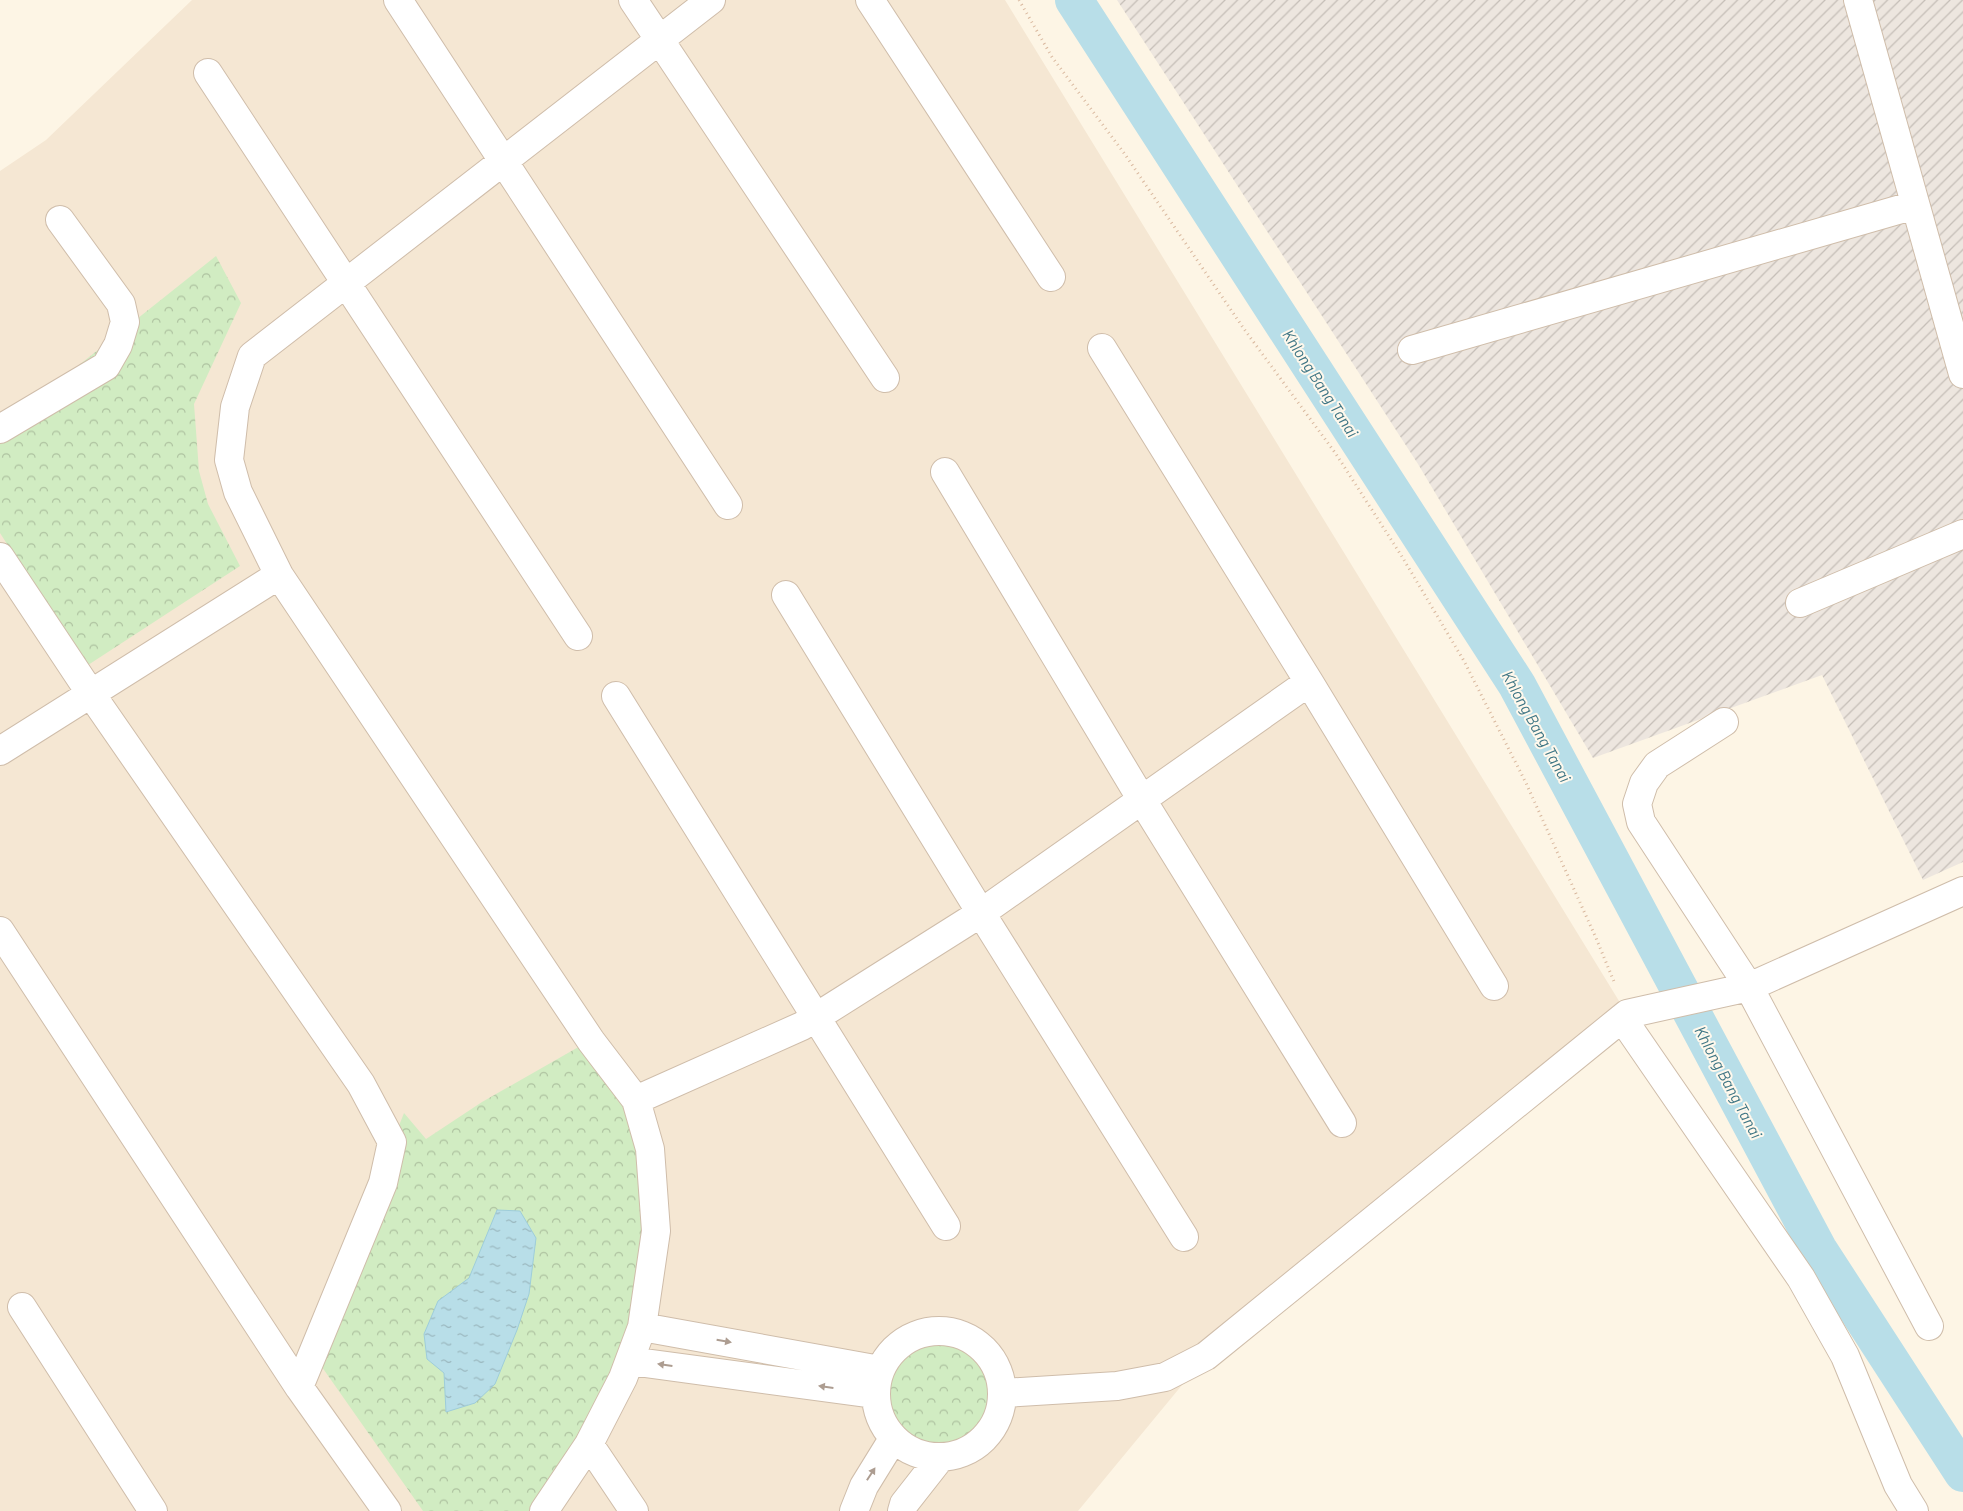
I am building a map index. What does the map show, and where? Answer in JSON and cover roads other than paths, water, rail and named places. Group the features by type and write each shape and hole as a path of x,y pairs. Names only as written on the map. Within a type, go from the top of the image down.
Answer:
{"street":[{"path":"398,0 728,505"},
{"path":"633,0 886,378"},
{"path":"544,1511 589,1444 623,1378 642,1326 656,1231 650,1149 636,1100 591,1041 279,575 238,492 229,460 235,407 252,356 711,0"},
{"path":"870,0 1052,277"},
{"path":"1858,0 1963,374"},
{"path":"208,73 578,636"},
{"path":"1412,350 1915,205"},
{"path":"0,429 106,366 118,345 125,322 121,304 60,220"},
{"path":"1102,348 1309,682 1494,986"},
{"path":"945,472 1142,800 1342,1122"},
{"path":"1800,603 1963,534"},
{"path":"0,556 91,694 361,1084 392,1142 383,1183 299,1387"},
{"path":"0,751 279,575"},
{"path":"786,595 981,913 1184,1237"},
{"path":"636,1100 802,1026 981,913 1309,682"},
{"path":"616,696 814,1017 946,1226"},
{"path":"1724,722 1657,765 1644,783 1637,804 1641,822 1928,1326"},
{"path":"1004,1393 1117,1386 1165,1377 1206,1356 1633,1014 1738,990 1963,891"},
{"path":"0,931 299,1387 387,1511"},
{"path":"1633,1014 1801,1278 1845,1356 1898,1485 1914,1511"},
{"path":"22,1307 153,1511"},
{"path":"642,1326 877,1382"},
{"path":"938,1329 962,1334 984,1347 998,1368 1004,1393 998,1419 985,1439 964,1452 940,1458 915,1453 894,1440 880,1420 877,1382 892,1348 914,1337 938,1329"},
{"path":"630,1360 877,1382"},
{"path":"854,1511 864,1486 894,1440"},
{"path":"589,1444 634,1511"},
{"path":"902,1511 904,1504 940,1458"}],"water":[{"path":"497,1210 520,1211 536,1238 529,1294 495,1384 475,1403 446,1412 444,1373 427,1359 424,1334 438,1301 469,1278"}],"waterway":[{"name":"Khlong Bang Tanai","path":"1074,0 1517,685 1818,1249 1963,1473"}]}
